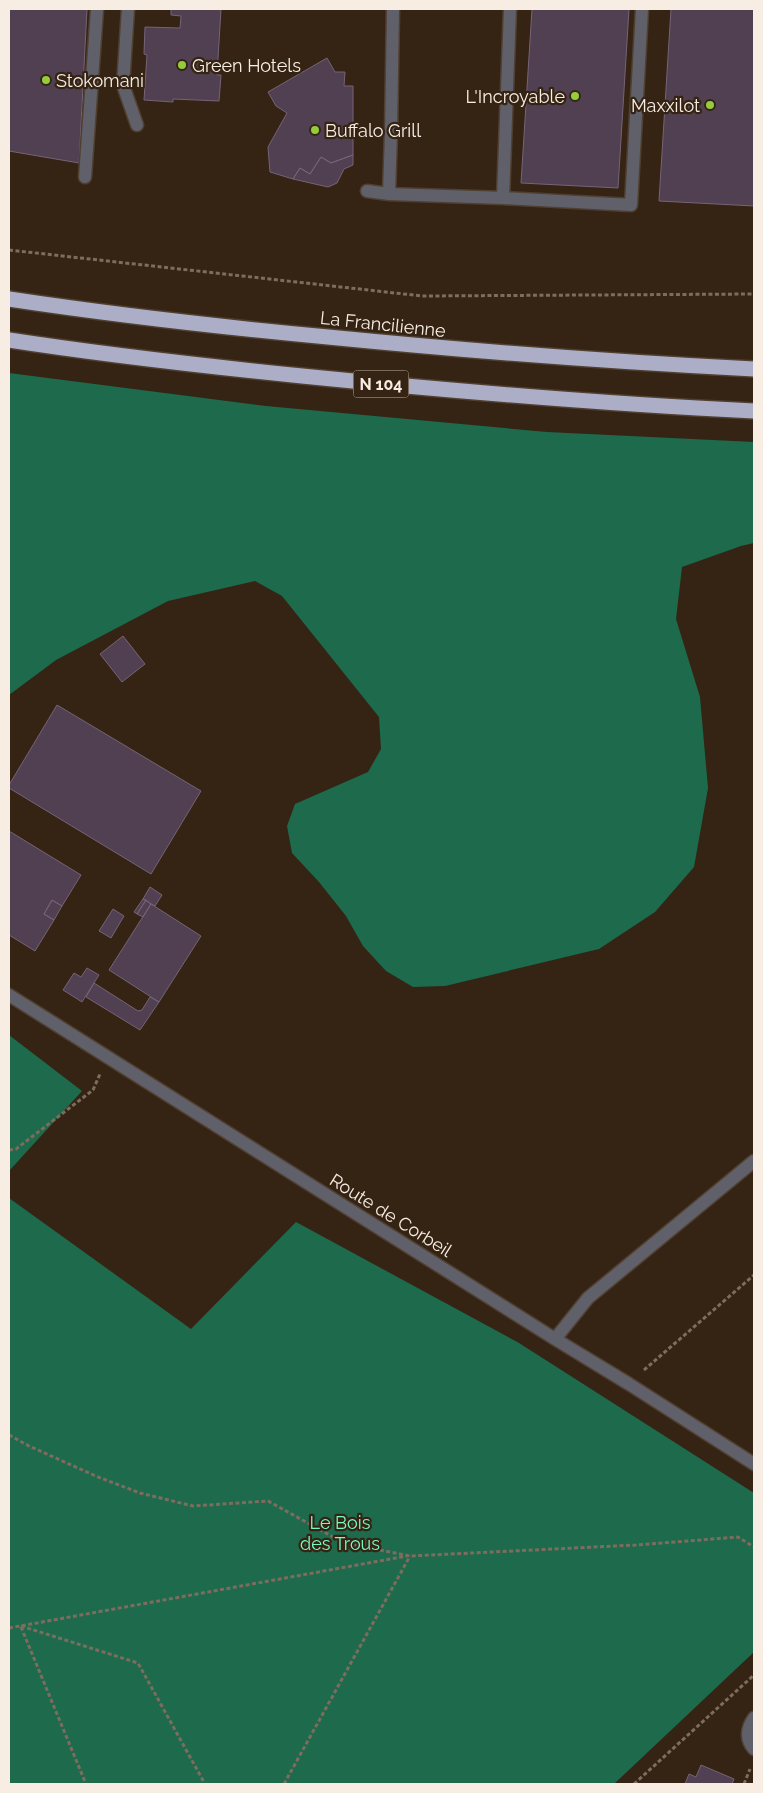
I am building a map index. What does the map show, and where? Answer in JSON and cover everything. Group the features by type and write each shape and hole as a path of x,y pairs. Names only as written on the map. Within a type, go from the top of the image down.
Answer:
{"highway":[{"name":"La Francilienne","path":"9,299 89,311 431,348 635,363 754,369"},
{"name":"N 104","path":"9,340 98,354 440,390 642,406 754,411"}],"street":[{"path":"85,177 97,9"},
{"path":"128,9 123,85 137,125"},
{"path":"389,194 393,9"},
{"path":"504,198 510,9"},
{"path":"367,191 389,194 631,205 642,9"},
{"name":"Route de Corbeil","path":"9,995 754,1464"},
{"path":"554,1339 588,1298 754,1161"},
{"path":"754,1718 749,1727 748,1736 754,1749"}],"path":[{"path":"9,250 422,296 754,294"},
{"path":"9,1150 16,1149 93,1090 108,1057"},
{"path":"628,1384 754,1275"},
{"path":"9,1434 29,1446 98,1477 140,1493 193,1506 268,1502 344,1543 410,1556"},
{"path":"9,1628 410,1556 738,1537 754,1547"},
{"path":"284,1784 410,1556"},
{"path":"20,1626 86,1784"},
{"path":"20,1626 138,1662 205,1784"},
{"path":"634,1784 754,1675"},
{"path":"744,1784 752,1765"}],"green space":[{"path":"9,373 266,406 547,432 754,442 754,543 682,567 676,619 700,697 708,788 694,867 655,912 599,949 445,986 413,987 386,971 363,946 346,916 319,882 292,853 287,826 295,804 368,772 381,749 379,717 282,596 255,581 168,601 56,660 9,695"},
{"path":"9,1035 82,1091 9,1171"},
{"name":"Le Bois des Trous","path":"9,1198 191,1329 296,1222 519,1343 754,1493 754,1652 614,1784 9,1784"}],"building":[{"name":"Stokomani","path":"9,9 87,9 79,163 9,151"},
{"name":"Green Hotels","path":"171,9 221,9 217,75 221,75 219,101 173,99 173,102 144,100 147,55 144,54 145,27 180,28 181,16 171,15"},
{"name":"L'Incroyable","path":"532,9 629,9 618,188 521,183"},
{"name":"Maxxilot","path":"671,9 754,9 754,206 659,201"},
{"name":"Buffalo Grill","path":"327,58 335,72 345,72 344,86 353,86 353,155 331,163 321,157 310,174 300,168 293,179 270,172 268,147 287,113 276,106 268,92"},
{"path":"353,155 353,165 344,169 337,183 328,187 293,179 300,168 310,174 321,157 331,163"},
{"path":"123,636 145,664 122,682 100,654"},
{"path":"57,705 201,791 151,874 9,788 9,785"},
{"path":"9,831 81,875 62,906 52,900 44,914 54,920 35,951 9,935"},
{"path":"150,887 162,895 155,906 143,899"},
{"path":"143,899 146,900 137,914 134,912"},
{"path":"52,900 62,906 54,920 44,914"},
{"path":"146,900 151,904 143,917 137,914"},
{"path":"151,904 201,936 159,1002 109,970"},
{"path":"113,909 124,916 111,938 99,931"},
{"path":"87,968 99,975 82,1002 63,990 74,973 81,977"},
{"path":"94,983 138,1011 142,1010 150,997 159,1002 140,1030 86,997"},
{"path":"701,1765 734,1779 732,1784 685,1784 689,1774 696,1777"}],"place":[{"name":"Green Hotels","path":"182,65"},
{"name":"Stokomani","path":"46,80"},
{"name":"L'Incroyable","path":"575,96"},
{"name":"Maxxilot","path":"710,105"},
{"name":"Buffalo Grill","path":"315,130"}]}
